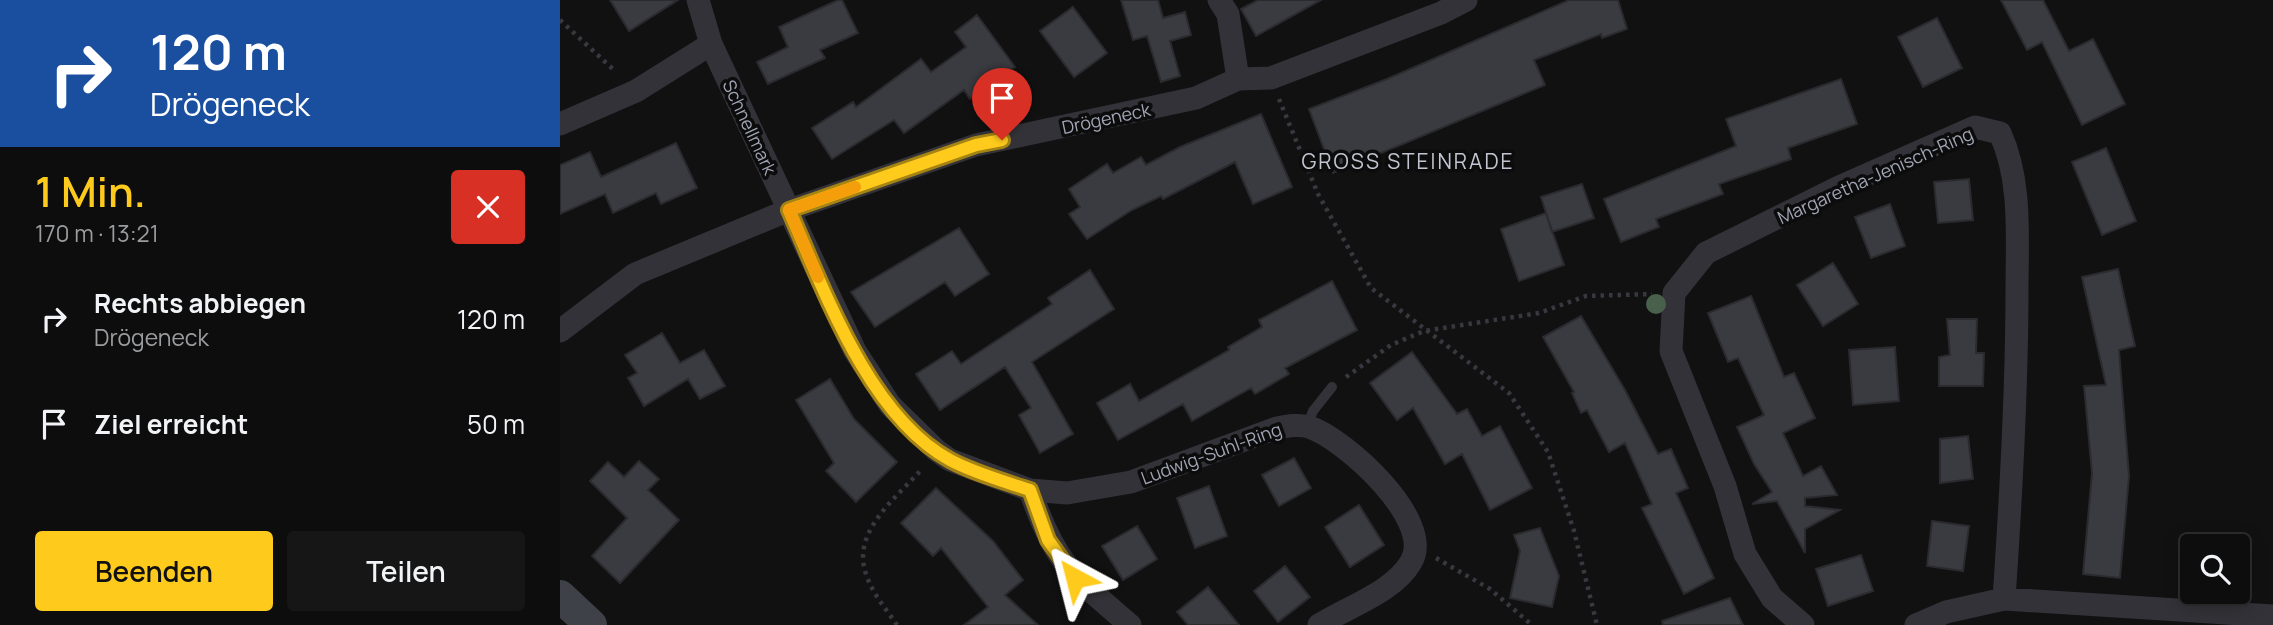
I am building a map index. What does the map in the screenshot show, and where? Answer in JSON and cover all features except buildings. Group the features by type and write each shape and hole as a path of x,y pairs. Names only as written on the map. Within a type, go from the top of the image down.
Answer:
{"main road":[{"path":"560,596 591,625"}],"street":[{"name":"Schnellmark","path":"698,0 711,44 789,210"},
{"path":"1219,0 1228,14 1238,79"},
{"name":"Drögeneck","path":"560,331 635,274 789,210 976,145 1196,98 1238,79 1271,78 1441,13 1466,0"},
{"path":"560,124 636,91 711,44"},
{"name":"Margaretha-Jenisch-Ring","path":"1674,293 1706,253 1718,247 1975,127 2000,133 2011,156 2017,211 2017,406 2004,599"},
{"name":"Ludwig-Suhl-Ring","path":"789,210 826,293 872,380 909,427 950,460 1030,490 1067,493 1104,489 1131,482 1277,428 1307,426 1337,444 1381,481 1412,525 1416,548"},
{"path":"1674,293 1671,351 1725,486 1745,554 1772,598 1803,625"},
{"path":"1030,490 1045,532 1059,559 1075,578 1130,625"},
{"path":"1319,625 1395,578 1412,561 1416,548"},
{"path":"1916,625 1946,612 2004,599 2222,619 2273,616"}],"lane":[{"path":"1307,426 1313,411 1332,387"}],"path":[{"path":"560,20 636,91"},
{"path":"1271,78 1318,194 1371,288 1424,331 1509,393 1548,452 1574,531 1597,625"},
{"path":"1332,387 1391,345 1424,331 1539,313 1586,296 1674,293"},
{"path":"897,625 866,577 862,561 863,548 880,516 936,450"},
{"path":"1416,548 1490,589 1532,625"}],"slow traffic":[{"path":"818,277 789,210 855,187"}],"district":[{"name":"GROSS STEINRADE","path":"1408,161"}],"route":[{"path":"1002,140 976,145 789,210 855,351 890,405 925,442 950,460 1030,490 1048,540 1075,578"}]}
